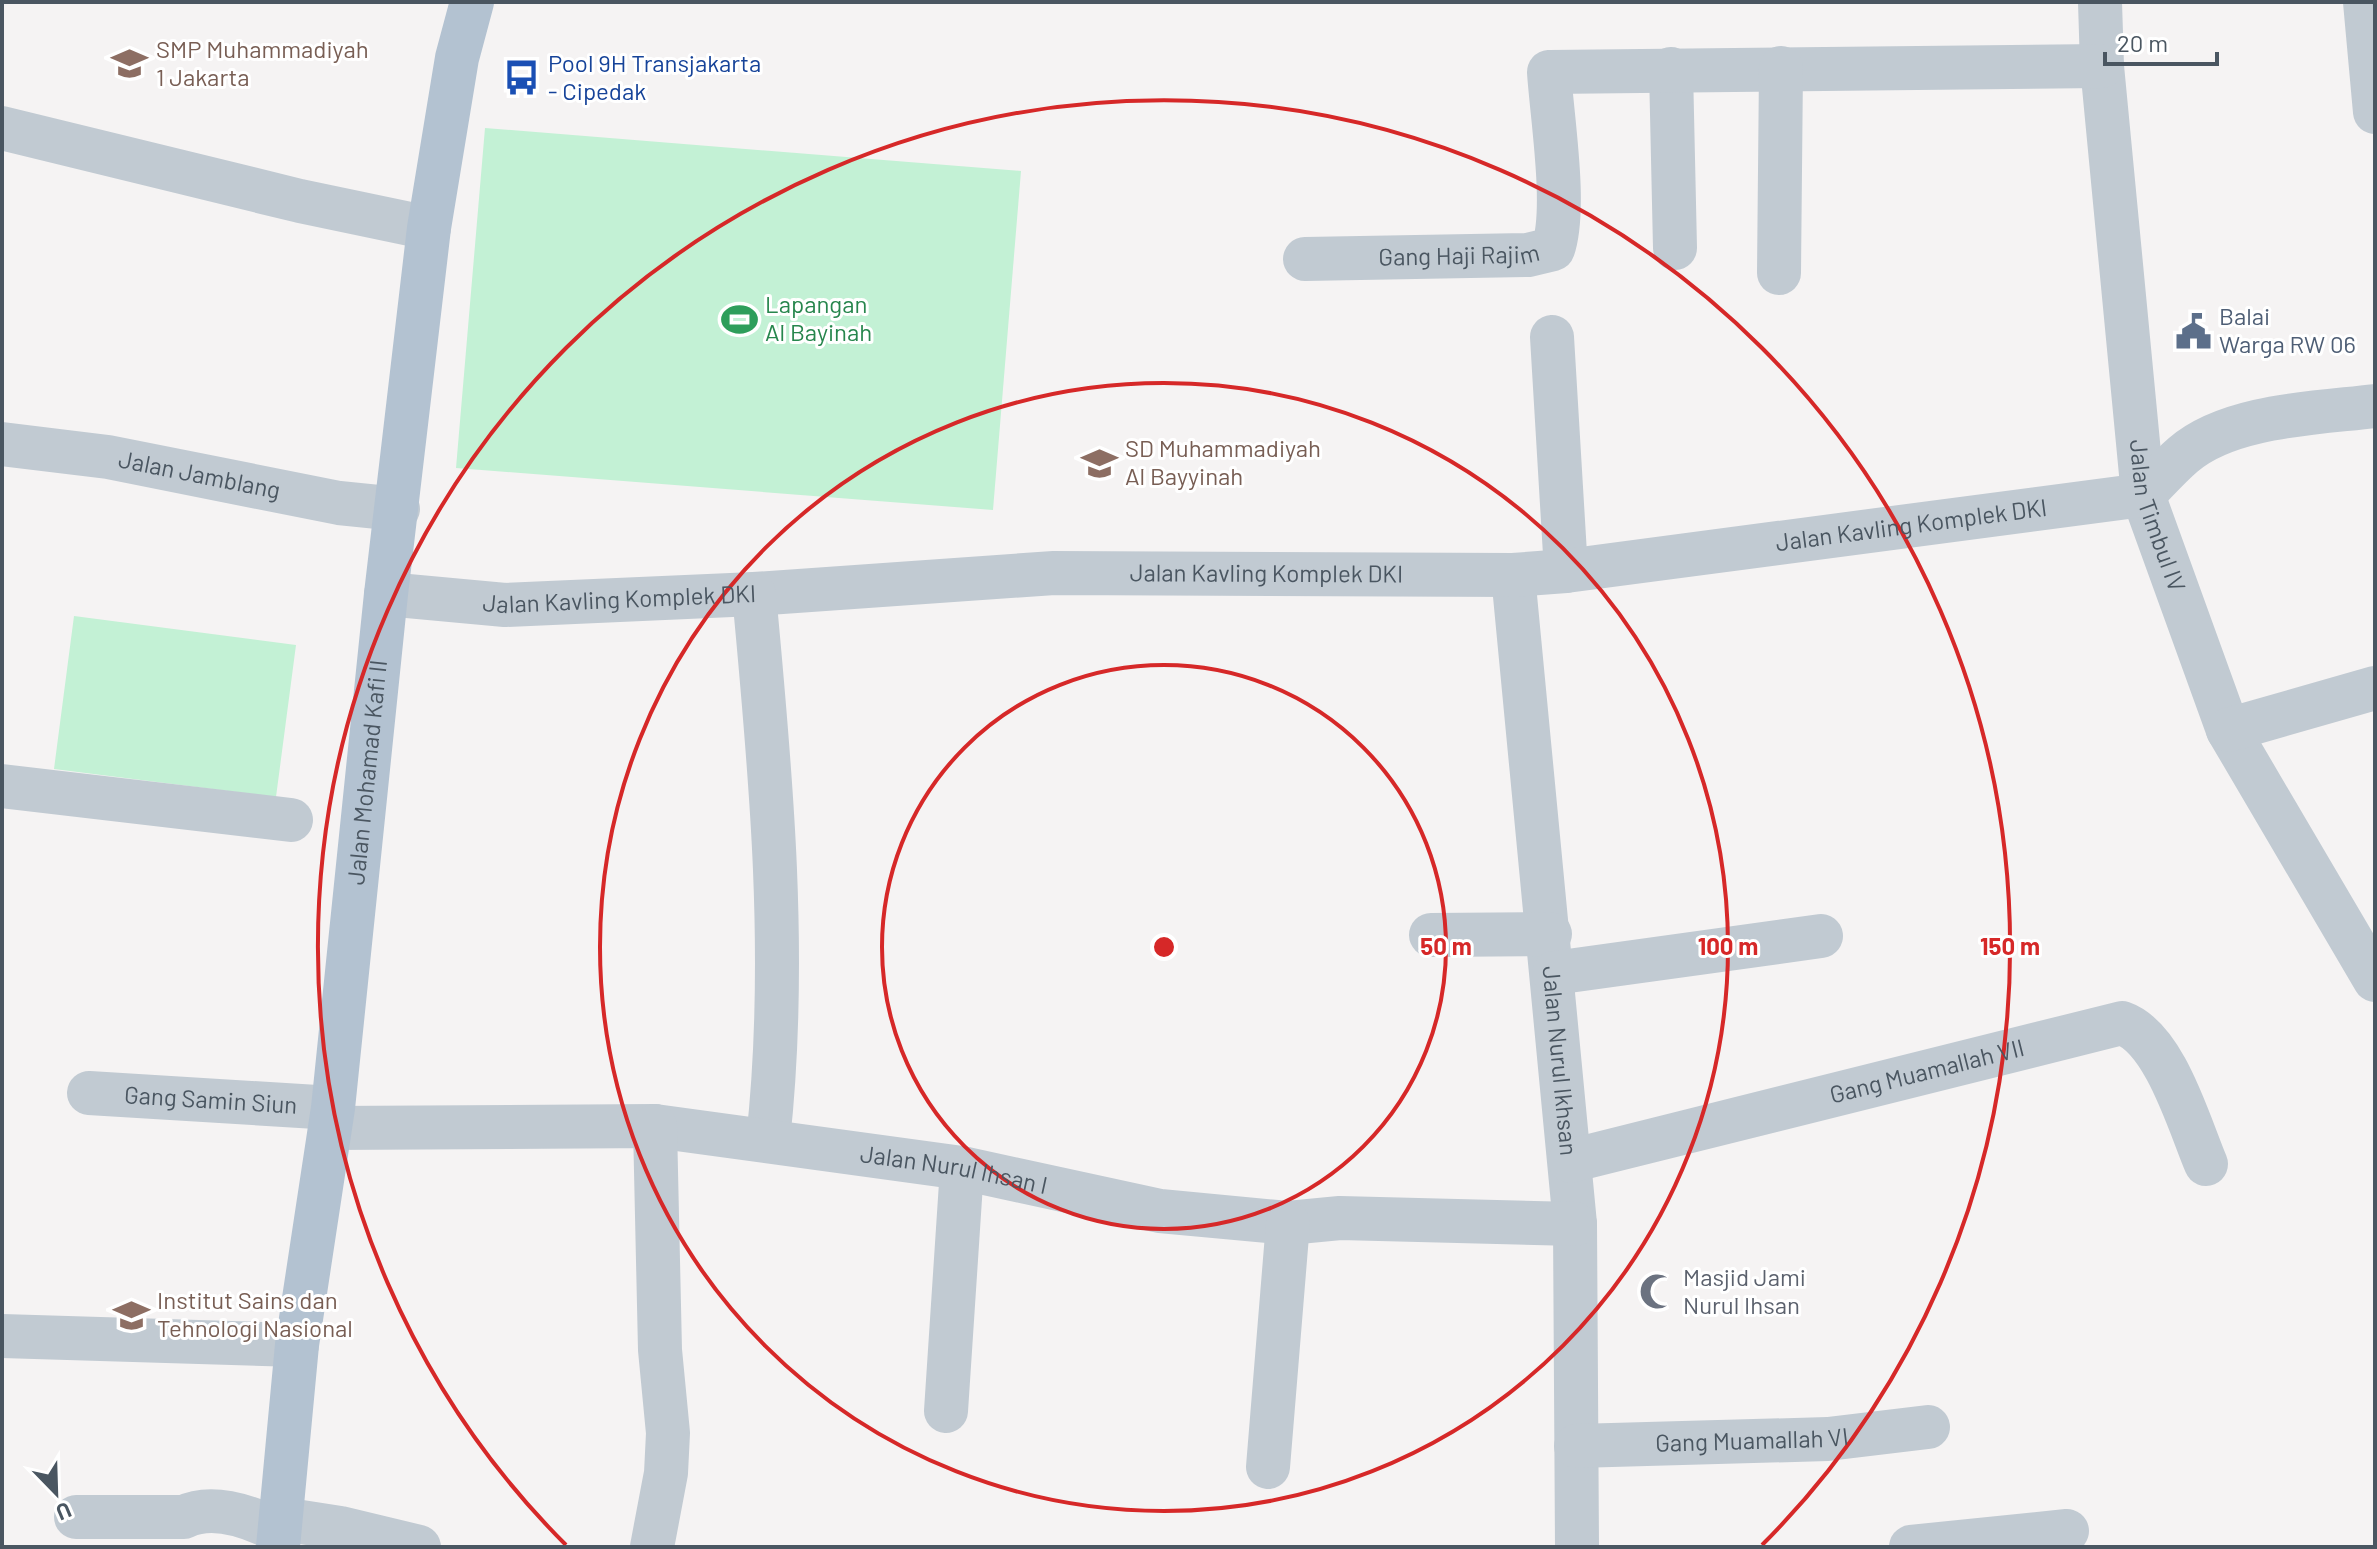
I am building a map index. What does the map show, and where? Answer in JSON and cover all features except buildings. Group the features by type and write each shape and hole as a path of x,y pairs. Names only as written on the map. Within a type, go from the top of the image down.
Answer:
{"main road":[{"name":"Jalan Mohamad Kafi II","path":"274,1529 297,1345 318,1112 386,594 371,506 429,228 457,58 472,2"}],"street":[{"name":"Jalan Timbul IV","path":"2100,2 2102,66 2143,495 2228,730 2371,966"},
{"path":"2365,2 2374,100"},
{"name":"Gang Haji Rajim","path":"1305,259 1544,254 1553,249 1558,234 1549,72 2102,66"},
{"path":"1779,273 1781,68"},
{"path":"1671,69 1675,248"},
{"path":"2,128 300,201 429,228"},
{"path":"1552,337 1566,571"},
{"path":"2143,495 2185,453 2220,435 2259,421 2375,406"},
{"name":"Jalan Jamblang","path":"2,444 108,457 371,506"},
{"name":"Jalan Kavling Komplek DKI","path":"386,594 505,605 754,594 1054,573 1513,575 1566,571 2143,495"},
{"name":"Jalan Nurul Ikhsan","path":"1513,575 1552,954 1575,1224 1577,1547"},
{"path":"754,594 767,739 775,945 773,1093 768,1140"},
{"path":"2228,730 2375,688"},
{"path":"2,786 291,820"},
{"path":"1431,935 1552,954 1821,936"},
{"name":"Gang Muamallah VII","path":"1570,1161 2122,1023 2146,1038 2165,1066 2206,1164"},
{"name":"Gang Samin Siun","path":"89,1093 318,1112"},
{"name":"Jalan Nurul Ihsan I","path":"318,1112 655,1126 962,1168 1160,1211 1288,1223 1340,1218 1575,1224"},
{"path":"652,1547 666,1473 668,1433 660,1350 655,1126"},
{"path":"946,1411 962,1168"},
{"path":"1268,1467 1288,1223"},
{"path":"2,1336 297,1345"},
{"name":"Gang Muamallah VI","path":"1576,1446 1828,1439 1928,1427"},
{"path":"76,1517 184,1517 200,1509 274,1529 340,1528 419,1547"},
{"path":"1911,1547 2067,1531"}],"green space":[{"name":"Lapangan Al Bayinah","path":"485,128 1021,171 993,510 456,468"},
{"path":"74,616 296,645 276,797 54,769"}],"place":[{"name":"SMP Muhammadiyah 1 Jakarta","path":"130,64"},
{"name":"Pool 9H Transjakarta - Cipedak","path":"522,78"},
{"name":"Lapangan Al Bayinah","path":"739,319"},
{"name":"Balai Warga RW 06","path":"2193,331"},
{"name":"SD Muhammadiyah Al Bayyinah","path":"1099,463"},
{"name":"Masjid Jami Nurul Ihsan","path":"1657,1292"},
{"name":"Institut Sains dan Tehnologi Nasional","path":"131,1315"}]}
